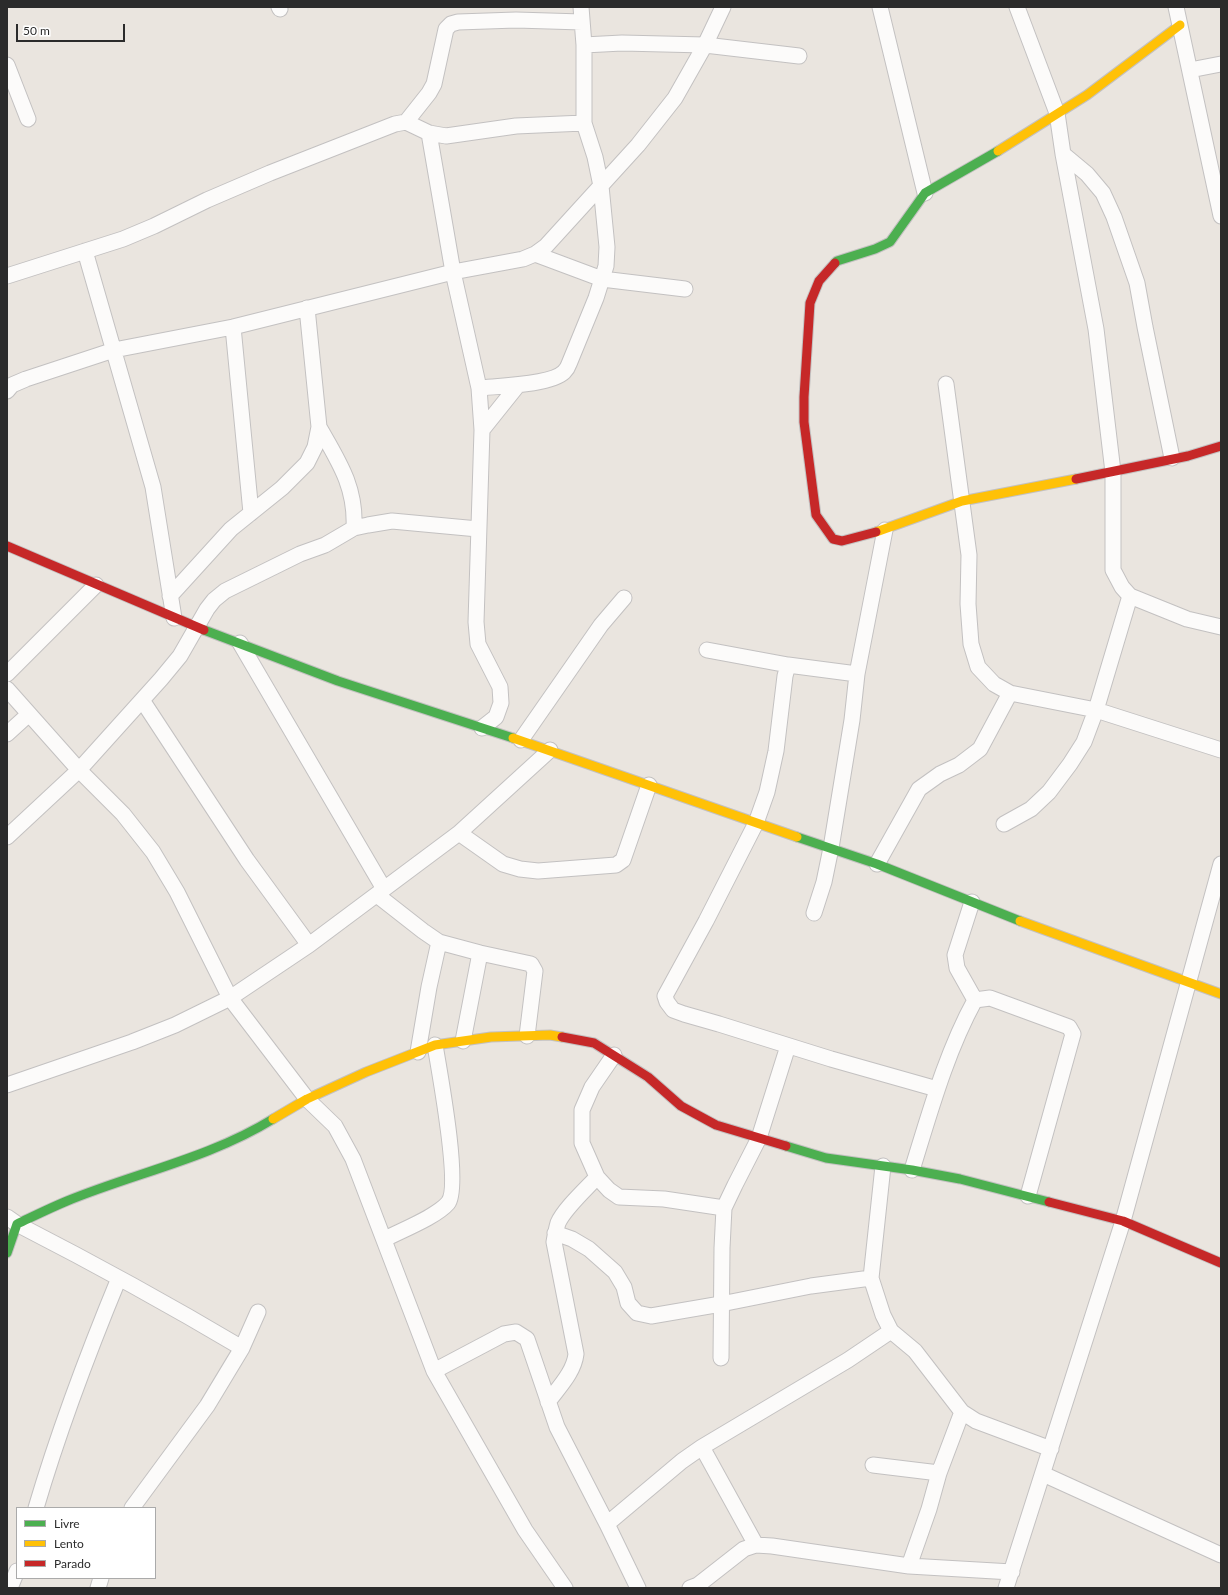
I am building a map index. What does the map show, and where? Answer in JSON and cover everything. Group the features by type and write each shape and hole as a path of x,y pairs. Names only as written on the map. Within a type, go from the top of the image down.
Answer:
{"street":[{"path":"479,388 518,385 551,379 564,373 596,298 606,266 607,247 601,186 595,157 584,123 584,45 582,7"},
{"path":"7,391 12,385 114,350 233,327 454,272 523,259 535,254 546,246 638,145 675,98 705,45 723,7"},
{"path":"880,7 925,193"},
{"path":"1017,7 1057,113 1063,154 1096,328 1112,472 1114,570 1122,587 1130,596 1187,619 1221,627"},
{"path":"1176,7 1190,70 1216,168 1221,216"},
{"path":"406,122 429,93 434,84 446,29 451,24 458,22 516,20 582,22"},
{"path":"1180,25 1087,95 983,160 925,193 909,218 890,242 876,249 837,261 819,281 810,304 804,397 804,422 816,515 833,539 842,541 885,530 962,501 1188,456 1221,446"},
{"path":"584,45 622,43 705,45 799,56"},
{"path":"1190,70 1221,64"},
{"path":"7,65 28,119"},
{"path":"7,276 123,239 270,173 395,124 406,122 429,133 446,136 516,126 584,123"},
{"path":"429,133 454,272 479,388 482,430 476,622 478,644 500,687 501,702 496,717 482,728"},
{"path":"1063,154 1087,174 1103,193 1114,217 1137,283 1144,328 1172,458"},
{"path":"84,251 153,487 174,618"},
{"path":"535,254 602,279 685,289"},
{"path":"170,596 231,529 282,488 307,464 316,447 319,427 307,308"},
{"path":"233,327 251,513"},
{"path":"946,384 969,555 968,604 971,644 978,667 994,684 1010,693 1096,710 1221,750"},
{"path":"482,430 518,385"},
{"path":"319,427 345,474 353,496 355,514 354,528"},
{"path":"7,837 79,770 142,700 180,656 207,609 214,600 225,591 300,554 325,545 354,528 392,521 478,529"},
{"path":"814,912 824,882 831,848 852,720 857,674 885,530"},
{"path":"7,546 174,618 338,681 521,740 877,864 972,902 1221,994"},
{"path":"7,674 96,585"},
{"path":"1004,824 1031,809 1049,792 1084,742 1096,710 1130,596"},
{"path":"521,740 601,625 624,598"},
{"path":"240,643 380,892 422,931 439,942 531,964 534,967 527,1036"},
{"path":"707,650 788,665 857,674"},
{"path":"788,665 785,676 776,751 767,792 756,823 713,908 665,996 667,1002 673,1010 684,1014 937,1089"},
{"path":"7,689 79,770 123,814 153,852 177,892 230,998 307,1099 335,1126 350,1153 434,1371 525,1530 565,1588"},
{"path":"877,864 919,788 940,774 959,764 980,749 1010,693"},
{"path":"142,700 248,860 309,945"},
{"path":"7,734 29,714"},
{"path":"7,1085 132,1042 175,1025 230,998 309,945 459,833 550,750"},
{"path":"459,833 503,864 520,869 538,871 616,865 623,860 649,785"},
{"path":"1006,1588 1123,1221 1221,864"},
{"path":"972,902 955,956 957,968 975,1000"},
{"path":"418,1052 429,987 439,942"},
{"path":"463,1041 480,953"},
{"path":"975,1000 990,998 1069,1027 1072,1030 1073,1034 1028,1196"},
{"path":"912,1170 937,1089 967,1015 975,1000"},
{"path":"12,1220 201,1154 256,1130 307,1099 366,1072 435,1045 491,1037 550,1035 594,1043 648,1077 681,1106 716,1124 826,1158 912,1170 960,1179 1123,1221 1221,1263"},
{"path":"384,1239 441,1210 450,1201 452,1184 450,1144 435,1045"},
{"path":"721,1358 724,1208 759,1138 788,1046"},
{"path":"614,1055 592,1088 582,1110 582,1143 597,1177 609,1190 619,1197 664,1199 724,1208"},
{"path":"884,1166 871,1278 883,1315 891,1331 915,1351 962,1412 976,1421 1051,1449"},
{"path":"548,1402 572,1369 576,1354 554,1242 555,1233 563,1216 597,1177"},
{"path":"7,1253 12,1220"},
{"path":"12,1220 171,1306 242,1348"},
{"path":"555,1233 572,1239 589,1249 615,1272 624,1287 628,1303 637,1313 650,1316 721,1304 811,1286 871,1278"},
{"path":"36,1507 48,1467 94,1340 119,1278"},
{"path":"133,1507 207,1406 242,1348 258,1312"},
{"path":"607,1524 682,1461 702,1447 848,1360 891,1331"},
{"path":"434,1371 504,1334 516,1332 527,1339 557,1427 638,1588"},
{"path":"909,1566 929,1509 939,1473 962,1412"},
{"path":"702,1447 756,1545"},
{"path":"873,1465 939,1473"},
{"path":"1043,1474 1221,1554"},
{"path":"696,1587 744,1549 756,1545 909,1566 1012,1572"}],"traffic: fast":[{"path":"835,263 890,242 925,193 998,151"},
{"path":"204,630 338,681 513,738"},
{"path":"797,837 877,864 1020,921"},
{"path":"7,1253 17,1224 93,1191 198,1155 249,1133 273,1119"},
{"path":"786,1146 826,1158 912,1170 960,1179 1049,1202"}],"traffic: slow":[{"path":"998,151 1087,95 1180,25"},
{"path":"876,532 962,501 1076,479"},
{"path":"513,738 797,837"},
{"path":"1020,921 1221,994"},
{"path":"273,1119 307,1099 366,1072 435,1045 491,1037 550,1035 562,1037"}],"traffic: jam":[{"path":"835,263 819,281 810,303 804,397 804,422 816,515 833,539 842,541 876,532"},
{"path":"1076,479 1188,456 1221,446"},
{"path":"7,546 204,630"},
{"path":"562,1037 594,1043 648,1077 681,1106 716,1125 786,1146"},
{"path":"1049,1202 1123,1221 1221,1263"}]}
